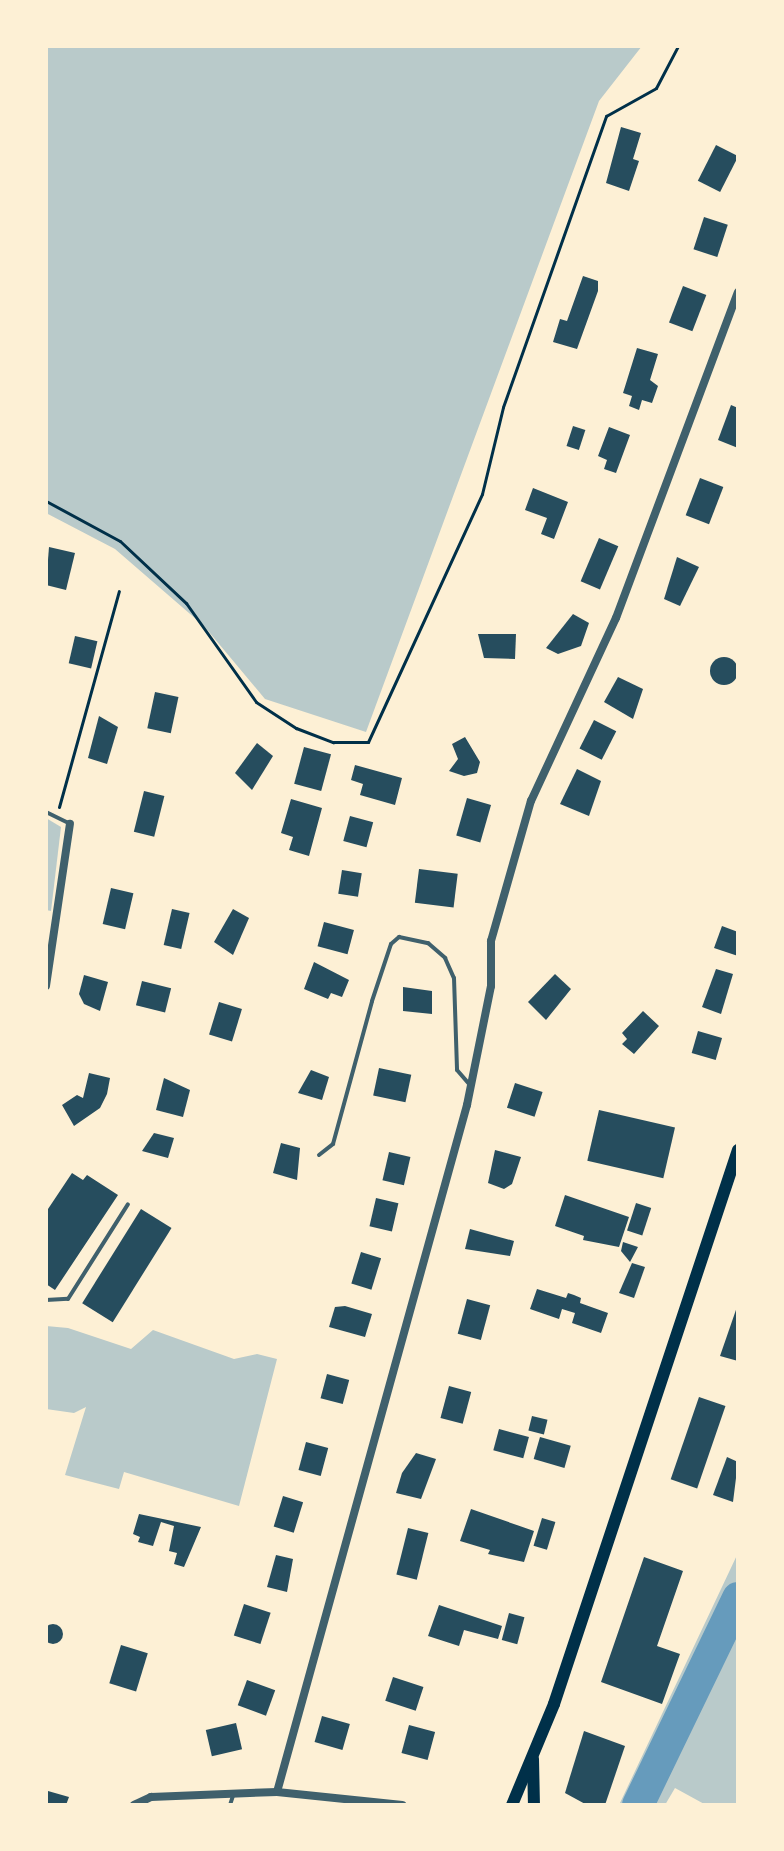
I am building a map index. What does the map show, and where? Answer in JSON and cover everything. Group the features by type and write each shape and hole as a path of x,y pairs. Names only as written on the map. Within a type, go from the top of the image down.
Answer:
{"main road":[{"path":"512,1805 533,1756 738,1150"},
{"path":"533,1756 534,1805"}],"street":[{"path":"277,1792 471,1086 491,986 491,941 531,801 655,521 738,292"},
{"path":"46,986 70,824"},
{"path":"134,1805 151,1797 277,1792 402,1805"}],"lane":[{"path":"46,812 70,824"},
{"path":"319,1155 333,1144 372,1001 391,944 399,937 428,943 445,958 454,978 457,1070 471,1086"},
{"path":"46,1300 68,1299 128,1204"},
{"path":"230,1805 234,1794"}],"path":[{"path":"46,501 120,541 186,603 256,702 296,728 333,742 368,742 482,494 503,407 606,116 656,88 678,46"},
{"path":"57,815 119,591"}],"shaded area":[{"path":"46,46 642,46 599,101 366,732 265,699 204,626 115,549 46,513"},
{"path":"46,818 61,827 51,911 46,910"},
{"path":"46,1326 68,1328 131,1349 153,1330 234,1359 257,1354 277,1359 239,1506 124,1472 119,1489 65,1475 86,1407 74,1413 46,1409"},
{"path":"738,1553 738,1805 706,1805 675,1788 665,1805 619,1805"}],"building":[{"path":"621,127 641,133 633,159 639,161 629,191 606,183"},
{"path":"716,145 738,156 720,192 698,181"},
{"path":"704,217 728,225 717,257 693,249"},
{"path":"583,276 598,281 598,291 577,349 553,342 560,319 567,321"},
{"path":"683,286 706,295 692,331 669,322"},
{"path":"637,348 658,354 650,380 658,386 652,403 642,400 639,410 629,406 632,396 623,393"},
{"path":"731,405 738,408 738,448 718,440"},
{"path":"573,426 585,430 579,450 567,446"},
{"path":"609,427 630,435 616,473 604,469 607,460 598,456"},
{"path":"700,478 723,487 709,524 686,515"},
{"path":"533,488 568,502 554,539 541,534 547,518 525,510"},
{"path":"599,538 618,546 600,589 581,581"},
{"path":"49,547 75,553 66,590 46,585"},
{"path":"677,557 699,567 680,606 664,599"},
{"path":"573,614 589,623 581,646 558,654 546,648"},
{"path":"478,634 516,634 515,659 484,658"},
{"path":"75,636 97,641 91,668 69,663"},
{"path":"724,657 734,661 738,671 734,681 724,685 714,681 710,671 714,661"},
{"path":"618,677 643,689 633,719 604,702"},
{"path":"155,692 178,697 171,733 147,728"},
{"path":"99,716 118,727 107,764 88,758"},
{"path":"594,720 616,731 602,760 579,749"},
{"path":"465,737 480,762 477,773 464,776 449,771 458,759 452,744"},
{"path":"257,743 273,756 252,790 235,773"},
{"path":"304,747 331,754 321,791 294,784"},
{"path":"355,765 402,778 395,805 360,795 363,784 351,780"},
{"path":"577,769 601,781 589,816 560,804"},
{"path":"144,791 164,796 154,837 134,832"},
{"path":"467,798 491,805 480,842 456,835"},
{"path":"291,799 322,808 309,856 289,850 293,837 281,833"},
{"path":"350,816 373,822 366,847 343,841"},
{"path":"419,869 458,874 454,907 415,903"},
{"path":"342,870 362,873 358,897 338,894"},
{"path":"111,888 133,893 125,929 103,924"},
{"path":"172,909 190,913 181,949 164,945"},
{"path":"233,909 249,918 233,955 214,942"},
{"path":"324,922 354,930 347,954 318,946"},
{"path":"722,926 738,932 738,956 714,948"},
{"path":"314,962 349,980 342,997 331,993 328,999 304,989"},
{"path":"716,969 733,974 721,1014 702,1007"},
{"path":"555,974 571,989 546,1020 528,1002"},
{"path":"84,975 108,982 100,1011 84,1004 79,994"},
{"path":"142,981 171,988 165,1013 136,1005"},
{"path":"403,987 432,991 432,1014 403,1011"},
{"path":"219,1002 242,1009 232,1042 209,1035"},
{"path":"643,1011 659,1026 634,1054 622,1044 627,1039 622,1033"},
{"path":"698,1031 722,1038 716,1060 692,1053"},
{"path":"379,1068 411,1075 405,1102 373,1095"},
{"path":"311,1070 329,1077 322,1100 298,1093"},
{"path":"89,1073 110,1078 107,1094 100,1108 74,1126 62,1105 77,1095 83,1098"},
{"path":"164,1078 190,1090 183,1117 156,1110"},
{"path":"515,1083 543,1092 535,1117 507,1108"},
{"path":"599,1110 675,1128 663,1178 587,1161"},
{"path":"154,1133 174,1138 168,1158 142,1151"},
{"path":"281,1143 300,1148 297,1180 273,1173"},
{"path":"495,1150 521,1157 512,1184 504,1189 488,1183"},
{"path":"389,1152 410,1157 404,1185 382,1180"},
{"path":"72,1173 83,1180 87,1175 118,1195 55,1290 46,1284 46,1212"},
{"path":"565,1195 629,1217 619,1247 583,1240 584,1236 555,1226"},
{"path":"376,1198 398,1203 392,1231 369,1226"},
{"path":"636,1203 651,1208 642,1236 627,1231"},
{"path":"141,1209 172,1228 113,1322 82,1303"},
{"path":"470,1229 514,1241 510,1256 465,1249"},
{"path":"623,1242 638,1247 630,1262 621,1251"},
{"path":"361,1252 381,1258 371,1290 351,1284"},
{"path":"632,1263 645,1267 634,1298 619,1293"},
{"path":"537,1289 566,1298 568,1293 574,1295 581,1298 580,1303 608,1313 601,1333 572,1323 575,1313 562,1309 559,1319 530,1309"},
{"path":"467,1299 490,1305 481,1340 458,1334"},
{"path":"738,1304 738,1361 720,1356"},
{"path":"345,1306 372,1314 365,1337 329,1327 335,1307"},
{"path":"327,1374 349,1380 343,1404 321,1398"},
{"path":"449,1386 471,1392 463,1424 440,1418"},
{"path":"699,1397 725,1406 697,1488 671,1479"},
{"path":"532,1416 548,1420 544,1434 528,1431"},
{"path":"499,1429 529,1437 523,1458 493,1450"},
{"path":"540,1437 571,1446 564,1468 534,1459"},
{"path":"306,1442 328,1448 321,1476 298,1470"},
{"path":"416,1453 436,1459 421,1499 396,1493 402,1473"},
{"path":"727,1457 738,1462 733,1502 713,1495"},
{"path":"283,1496 303,1502 294,1533 274,1527"},
{"path":"471,1509 534,1531 524,1562 488,1554 490,1550 460,1541"},
{"path":"139,1514 201,1527 184,1567 174,1564 177,1553 169,1551 174,1526 161,1522 153,1546 138,1542 140,1537 133,1534"},
{"path":"542,1518 555,1522 547,1550 534,1546"},
{"path":"408,1528 428,1533 417,1580 396,1575"},
{"path":"276,1555 293,1559 287,1592 267,1587"},
{"path":"644,1557 683,1571 657,1646 680,1654 662,1704 601,1682"},
{"path":"244,1604 271,1613 260,1644 234,1635"},
{"path":"439,1605 502,1626 498,1639 464,1630 459,1646 428,1636"},
{"path":"509,1613 524,1617 517,1644 502,1640"},
{"path":"53,1624 60,1627 63,1634 60,1641 53,1644 46,1641 43,1634 46,1627"},
{"path":"121,1645 148,1653 136,1691 109,1683"},
{"path":"393,1677 423,1687 416,1711 385,1701"},
{"path":"247,1680 275,1690 266,1716 238,1705"},
{"path":"322,1716 350,1724 342,1750 315,1742"},
{"path":"236,1723 242,1749 212,1756 206,1730"},
{"path":"409,1725 435,1732 428,1760 401,1753"},
{"path":"584,1731 625,1746 605,1805 587,1805 565,1793"},
{"path":"48,1791 69,1797 66,1805 46,1805"}],"waterway":[{"path":"638,1805 738,1598"}]}
